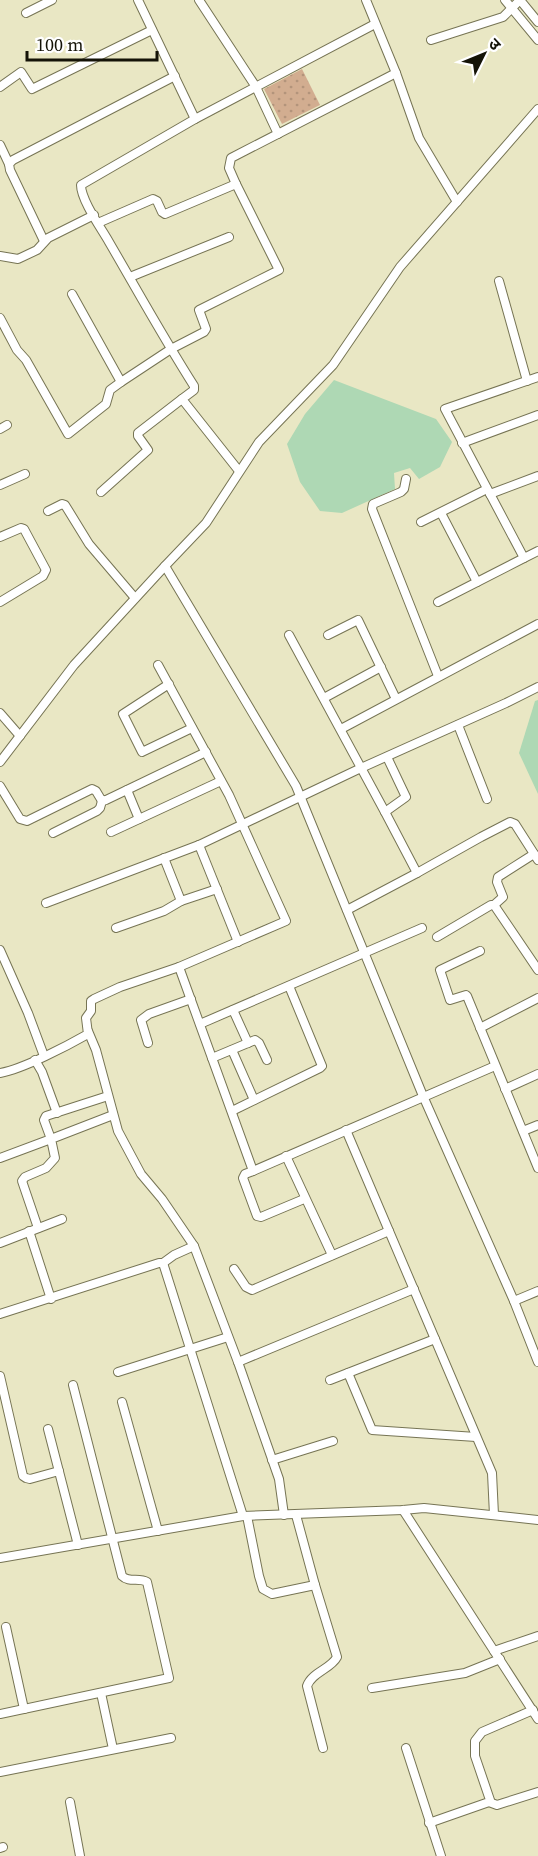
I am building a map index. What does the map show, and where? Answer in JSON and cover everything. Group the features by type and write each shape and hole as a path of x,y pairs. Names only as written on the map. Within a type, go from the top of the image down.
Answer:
{"street":[{"path":"26,13 52,0"},
{"path":"138,0 195,119"},
{"path":"211,0 200,2 256,87 278,134"},
{"path":"366,0 396,73 419,138 457,202"},
{"path":"505,0 517,3 538,21"},
{"path":"517,3 538,40"},
{"path":"431,40 503,17 517,3"},
{"path":"101,492 148,450 138,433 194,388 96,219 81,191 81,185 195,119 375,24"},
{"path":"0,87 21,72 32,88 152,30"},
{"path":"0,318 68,434 106,404 110,390 171,349 205,331 199,310 279,270 229,168 231,158 396,73"},
{"path":"9,164 175,76"},
{"path":"0,762 74,665 206,524 238,471 259,442 333,365 400,267 538,109"},
{"path":"0,145 44,241"},
{"path":"0,256 18,260 37,250 44,241 96,219 153,200 157,201 165,214 236,184"},
{"path":"130,278 229,237"},
{"path":"499,281 527,381"},
{"path":"72,294 121,382"},
{"path":"524,558 446,408 538,377"},
{"path":"182,399 238,471"},
{"path":"462,442 538,415"},
{"path":"0,485 25,474"},
{"path":"421,522 488,492 538,476"},
{"path":"406,479 404,489 374,504 372,509 438,676"},
{"path":"48,512 65,505 89,544 135,598"},
{"path":"441,513 477,582"},
{"path":"0,537 21,528 24,529 46,570 43,576 0,602"},
{"path":"438,602 538,551"},
{"path":"165,566 296,786 423,1096 514,1301 538,1362"},
{"path":"328,635 358,620 396,699"},
{"path":"341,729 538,624"},
{"path":"289,635 417,873"},
{"path":"158,665 243,824 286,920 179,967 120,987 94,999 91,1001 91,1011 86,1018 88,1032 96,1050 118,1131 139,1171 162,1198 194,1246 279,1479 284,1515"},
{"path":"324,698 381,667"},
{"path":"169,684 123,714 142,752 192,728"},
{"path":"46,903 199,845 538,687"},
{"path":"0,713 20,736"},
{"path":"458,725 487,799"},
{"path":"102,801 206,752"},
{"path":"385,812 406,797 387,757"},
{"path":"111,832 221,781"},
{"path":"0,786 20,819 24,821 92,789 96,791 102,801 98,811 53,832"},
{"path":"127,790 139,819"},
{"path":"346,910 510,822 515,824 536,857 498,877 497,882 503,897 494,905 437,937"},
{"path":"199,845 238,942"},
{"path":"164,858 181,901"},
{"path":"116,928 217,889"},
{"path":"494,905 538,970"},
{"path":"200,1024 422,928"},
{"path":"0,950 28,1013 42,1072 57,1113"},
{"path":"480,951 440,970 450,1000 466,995 538,1168"},
{"path":"179,967 253,1171"},
{"path":"232,1111 322,1066 289,986"},
{"path":"480,1028 538,998"},
{"path":"148,1043 141,1020 149,1014 191,999"},
{"path":"233,1010 248,1043"},
{"path":"0,1073 40,1058 88,1032"},
{"path":"213,1058 255,1040 259,1042 267,1060"},
{"path":"232,1050 254,1100"},
{"path":"304,1199 259,1217 243,1179 245,1174 495,1066"},
{"path":"505,1089 538,1074"},
{"path":"51,1299 22,1181 46,1168 55,1158 56,1154 44,1118 108,1096"},
{"path":"0,1158 113,1115"},
{"path":"523,1131 538,1125"},
{"path":"346,1130 492,1473 494,1515"},
{"path":"286,1156 332,1256"},
{"path":"0,1243 62,1219"},
{"path":"234,1269 246,1287 252,1290 389,1231"},
{"path":"0,1314 163,1263 194,1246"},
{"path":"163,1263 245,1516 263,1588 272,1594 315,1585"},
{"path":"238,1362 414,1289"},
{"path":"514,1301 538,1291"},
{"path":"118,1372 228,1337"},
{"path":"330,1380 435,1339"},
{"path":"348,1373 372,1430 476,1437"},
{"path":"0,1376 23,1476 30,1479 59,1471"},
{"path":"0,1714 168,1679 169,1676 147,1582 127,1580 122,1576 73,1385"},
{"path":"122,1402 158,1531"},
{"path":"48,1429 78,1545"},
{"path":"272,1460 333,1441"},
{"path":"0,1558 245,1516 424,1508 538,1520"},
{"path":"403,1510 538,1719"},
{"path":"296,1515 337,1657 333,1663 310,1679 307,1686 323,1748"},
{"path":"6,1626 24,1709"},
{"path":"372,1689 465,1672 538,1636"},
{"path":"101,1693 113,1749"},
{"path":"489,1802 475,1756 475,1741 482,1732 533,1710"},
{"path":"0,1772 171,1738"},
{"path":"406,1748 441,1856"},
{"path":"429,1823 489,1802 497,1805 538,1792"},
{"path":"70,1802 81,1856"}],"shaded area":[{"path":"302,69 320,105 282,124 264,89"},
{"path":"334,380 436,419 452,442 440,467 419,479 410,468 394,473 395,489 342,513 320,511 300,482 287,444 305,414"},
{"path":"538,700 538,794 519,753 535,701"}]}
